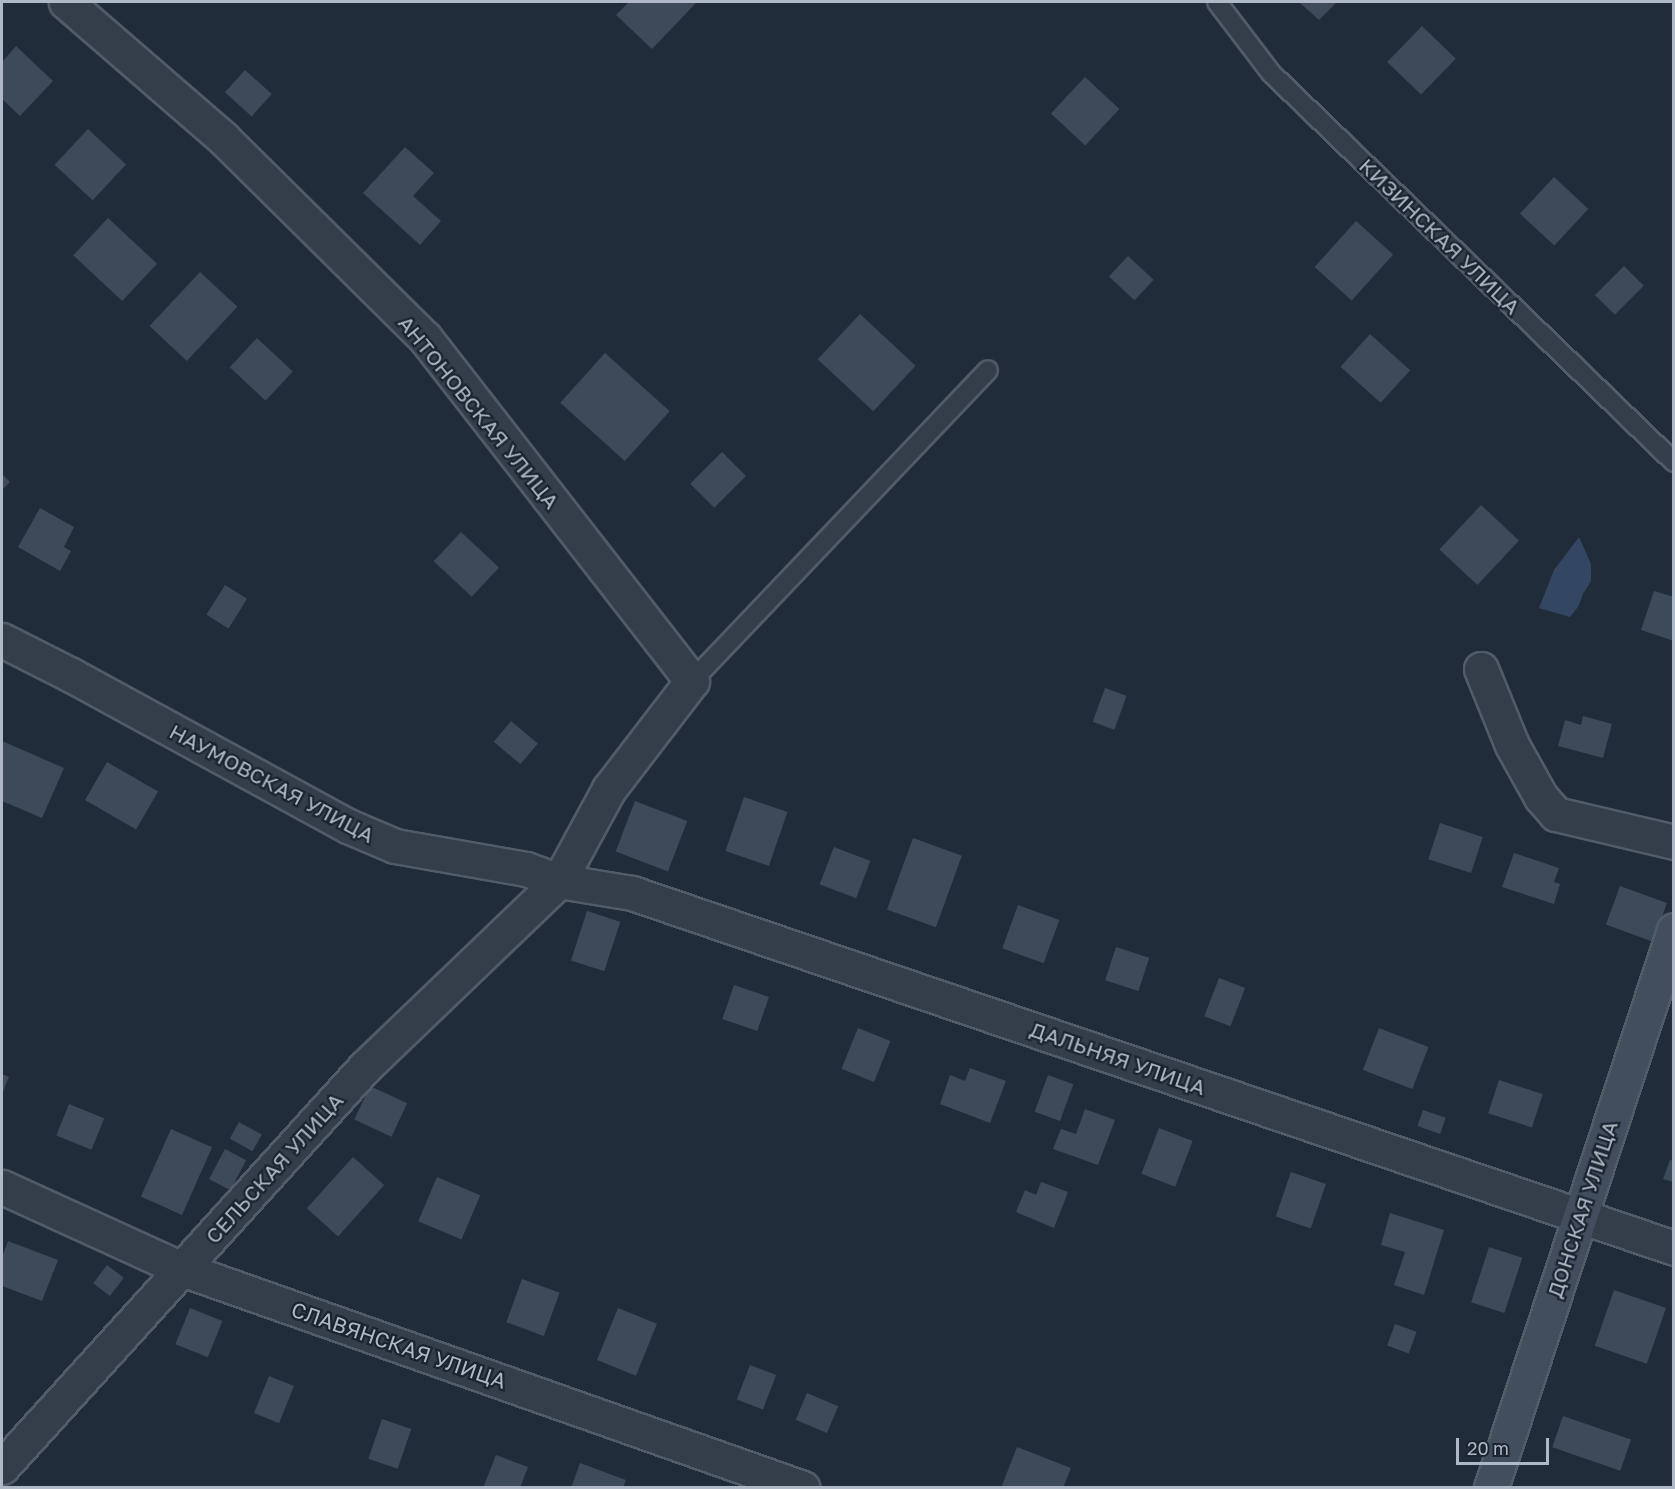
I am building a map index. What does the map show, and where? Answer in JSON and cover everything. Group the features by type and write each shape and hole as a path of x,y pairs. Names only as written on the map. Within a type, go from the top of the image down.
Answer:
{"street":[{"name":"АНТОНОВСКАЯ УЛИЦА","path":"66,2 223,138 425,338 692,681"},
{"name":"НАУМОВСКАЯ УЛИЦА","path":"2,640 71,675 348,826 395,846 526,869 559,881"},
{"path":"1481,669 1512,746 1541,797 1556,814 1674,842"},
{"path":"559,881 609,789 692,681"},
{"name":"ДАЛЬНЯЯ УЛИЦА","path":"559,881 633,893 1674,1248"},
{"name":"СЕЛЬСКАЯ УЛИЦА","path":"2,1467 365,1067 559,881"},
{"name":"ДОНСКАЯ УЛИЦА","path":"1491,1488 1674,930"},
{"name":"СЛАВЯНСКАЯ УЛИЦА","path":"2,1187 182,1269 803,1488"}],"lane":[{"name":"КИЗИНСКАЯ УЛИЦА","path":"1217,2 1271,73 1674,462"},
{"path":"692,681 988,370"}],"water":[{"path":"1579,537 1591,564 1591,581 1578,607 1570,617 1539,608 1554,570"}],"building":[{"path":"629,2 697,2 652,49 616,15"},
{"path":"1299,2 1337,2 1319,20"},
{"path":"1422,26 1456,59 1421,95 1387,62"},
{"path":"16,46 53,81 20,116 2,99 2,62"},
{"path":"245,70 272,94 252,116 225,92"},
{"path":"1085,77 1119,109 1085,146 1051,114"},
{"path":"88,129 126,164 93,200 55,165"},
{"path":"405,147 434,173 413,196 441,221 420,245 363,193"},
{"path":"1554,177 1588,209 1554,246 1520,214"},
{"path":"108,218 157,264 122,301 73,255"},
{"path":"1356,221 1393,254 1352,301 1315,267"},
{"path":"1128,256 1154,280 1135,300 1109,276"},
{"path":"1624,266 1644,286 1615,315 1595,295"},
{"path":"200,272 237,307 187,361 150,326"},
{"path":"860,314 916,366 873,411 818,359"},
{"path":"1370,334 1410,370 1381,403 1341,367"},
{"path":"257,338 293,371 266,401 230,367"},
{"path":"605,353 670,411 625,461 560,403"},
{"path":"722,452 746,476 714,508 690,484"},
{"path":"2,474 10,482 2,490"},
{"path":"1481,505 1519,540 1477,585 1439,550"},
{"path":"40,508 74,527 64,547 71,551 60,571 18,547"},
{"path":"461,532 499,567 472,597 434,561"},
{"path":"225,585 247,599 229,628 206,615"},
{"path":"1654,591 1674,597 1674,641 1641,630"},
{"path":"1105,688 1127,696 1114,730 1093,722"},
{"path":"1583,716 1612,724 1603,758 1558,746 1565,720 1581,725"},
{"path":"511,721 538,743 520,764 494,742"},
{"path":"2,741 64,768 42,818 2,801"},
{"path":"107,762 158,792 136,830 85,800"},
{"path":"744,797 787,812 769,866 725,851"},
{"path":"635,801 687,821 668,871 616,851"},
{"path":"1440,823 1483,837 1471,873 1428,859"},
{"path":"913,838 962,856 936,927 887,909"},
{"path":"834,847 870,861 856,898 820,884"},
{"path":"1514,853 1559,868 1554,882 1560,884 1554,904 1502,887"},
{"path":"1620,886 1667,903 1653,942 1606,925"},
{"path":"1018,905 1059,920 1044,963 1002,948"},
{"path":"587,911 620,922 604,971 571,960"},
{"path":"1116,947 1149,958 1138,991 1105,980"},
{"path":"1219,978 1245,988 1230,1026 1204,1016"},
{"path":"734,985 769,997 757,1031 722,1019"},
{"path":"858,1028 890,1041 874,1082 842,1069"},
{"path":"1379,1028 1428,1047 1412,1089 1363,1070"},
{"path":"970,1068 1006,1081 990,1123 940,1104 950,1075 965,1081"},
{"path":"2,1074 9,1077 2,1094"},
{"path":"1048,1075 1073,1084 1060,1121 1035,1112"},
{"path":"1499,1080 1543,1094 1532,1128 1488,1113"},
{"path":"370,1086 407,1103 392,1137 354,1120"},
{"path":"69,1104 104,1118 91,1150 56,1136"},
{"path":"1085,1109 1115,1120 1098,1165 1053,1149 1061,1129 1076,1134"},
{"path":"1423,1110 1446,1118 1440,1134 1417,1126"},
{"path":"239,1122 262,1135 253,1151 230,1139"},
{"path":"1159,1128 1193,1141 1175,1187 1141,1174"},
{"path":"171,1129 212,1147 182,1215 141,1197"},
{"path":"225,1149 246,1160 230,1190 209,1179"},
{"path":"353,1157 384,1185 338,1236 307,1208"},
{"path":"1670,1160 1674,1161 1674,1182 1663,1179"},
{"path":"1291,1172 1326,1184 1311,1228 1276,1216"},
{"path":"437,1177 480,1195 462,1240 418,1221"},
{"path":"1041,1182 1068,1192 1054,1228 1016,1212 1025,1190 1036,1195"},
{"path":"1390,1213 1444,1230 1424,1295 1394,1285 1405,1252 1381,1245"},
{"path":"8,1241 58,1260 42,1301 2,1286 2,1257"},
{"path":"1489,1247 1522,1258 1504,1313 1471,1302"},
{"path":"107,1265 124,1278 110,1296 93,1283"},
{"path":"522,1279 560,1293 544,1336 506,1322"},
{"path":"1614,1290 1666,1308 1647,1364 1595,1346"},
{"path":"190,1308 222,1321 208,1357 175,1344"},
{"path":"618,1308 657,1324 636,1376 597,1360"},
{"path":"1395,1324 1417,1332 1409,1353 1387,1346"},
{"path":"750,1365 776,1375 763,1410 737,1400"},
{"path":"269,1376 294,1386 279,1423 254,1413"},
{"path":"807,1393 838,1406 827,1433 796,1420"},
{"path":"1563,1416 1631,1439 1620,1471 1552,1447"},
{"path":"382,1419 411,1429 398,1469 368,1459"},
{"path":"1017,1447 1071,1468 1063,1488 1001,1488"},
{"path":"496,1455 528,1467 520,1488 483,1488"},
{"path":"580,1463 626,1480 623,1488 571,1488"}]}
